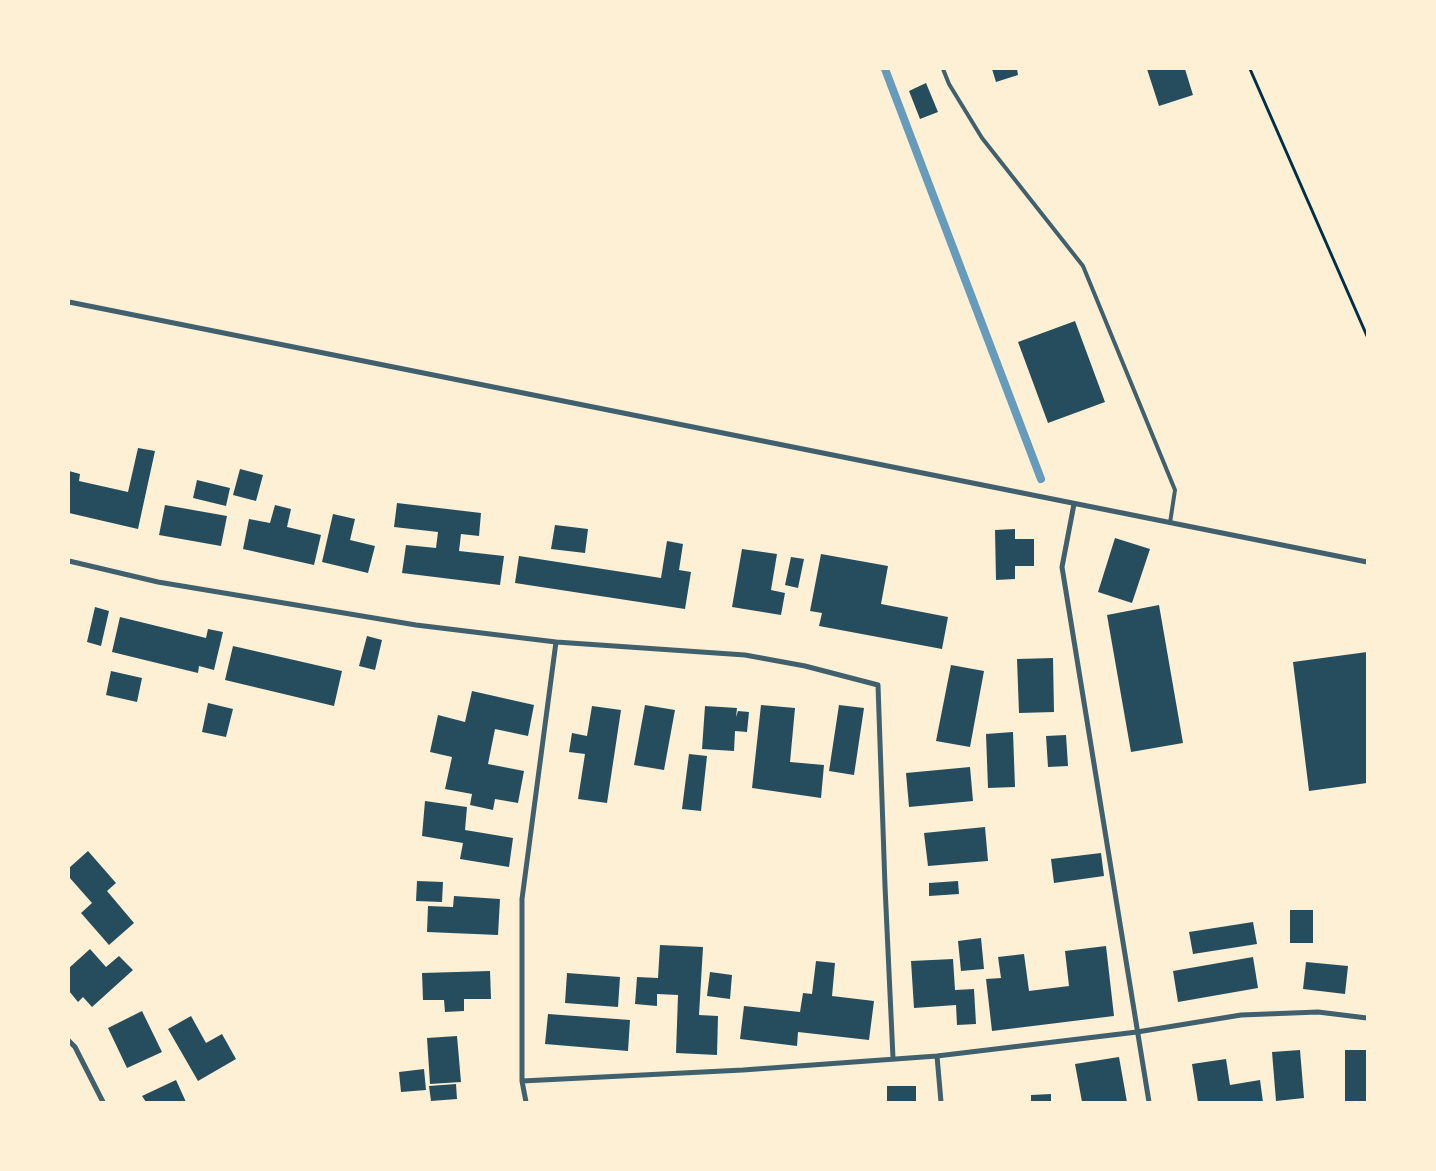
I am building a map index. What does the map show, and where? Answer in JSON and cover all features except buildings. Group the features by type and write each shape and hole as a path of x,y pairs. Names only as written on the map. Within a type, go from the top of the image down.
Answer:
{"street":[{"path":"69,302 1367,562"},
{"path":"1074,504 1062,567 1150,1102"},
{"path":"69,560 158,582 416,625 556,642 745,655 805,666 878,684 893,1058"},
{"path":"526,1102 522,1081 522,898 556,642"},
{"path":"522,1081 743,1070 937,1056 1137,1032 1241,1015 1318,1012 1367,1018"},
{"path":"69,1040 75,1047 103,1102"},
{"path":"937,1056 941,1102"}],"lane":[{"path":"943,69 948,84 982,138 1083,266 1175,490 1170,523"}],"path":[{"path":"1250,69 1367,336"}],"waterway":[{"path":"885,69 1041,479"}]}
